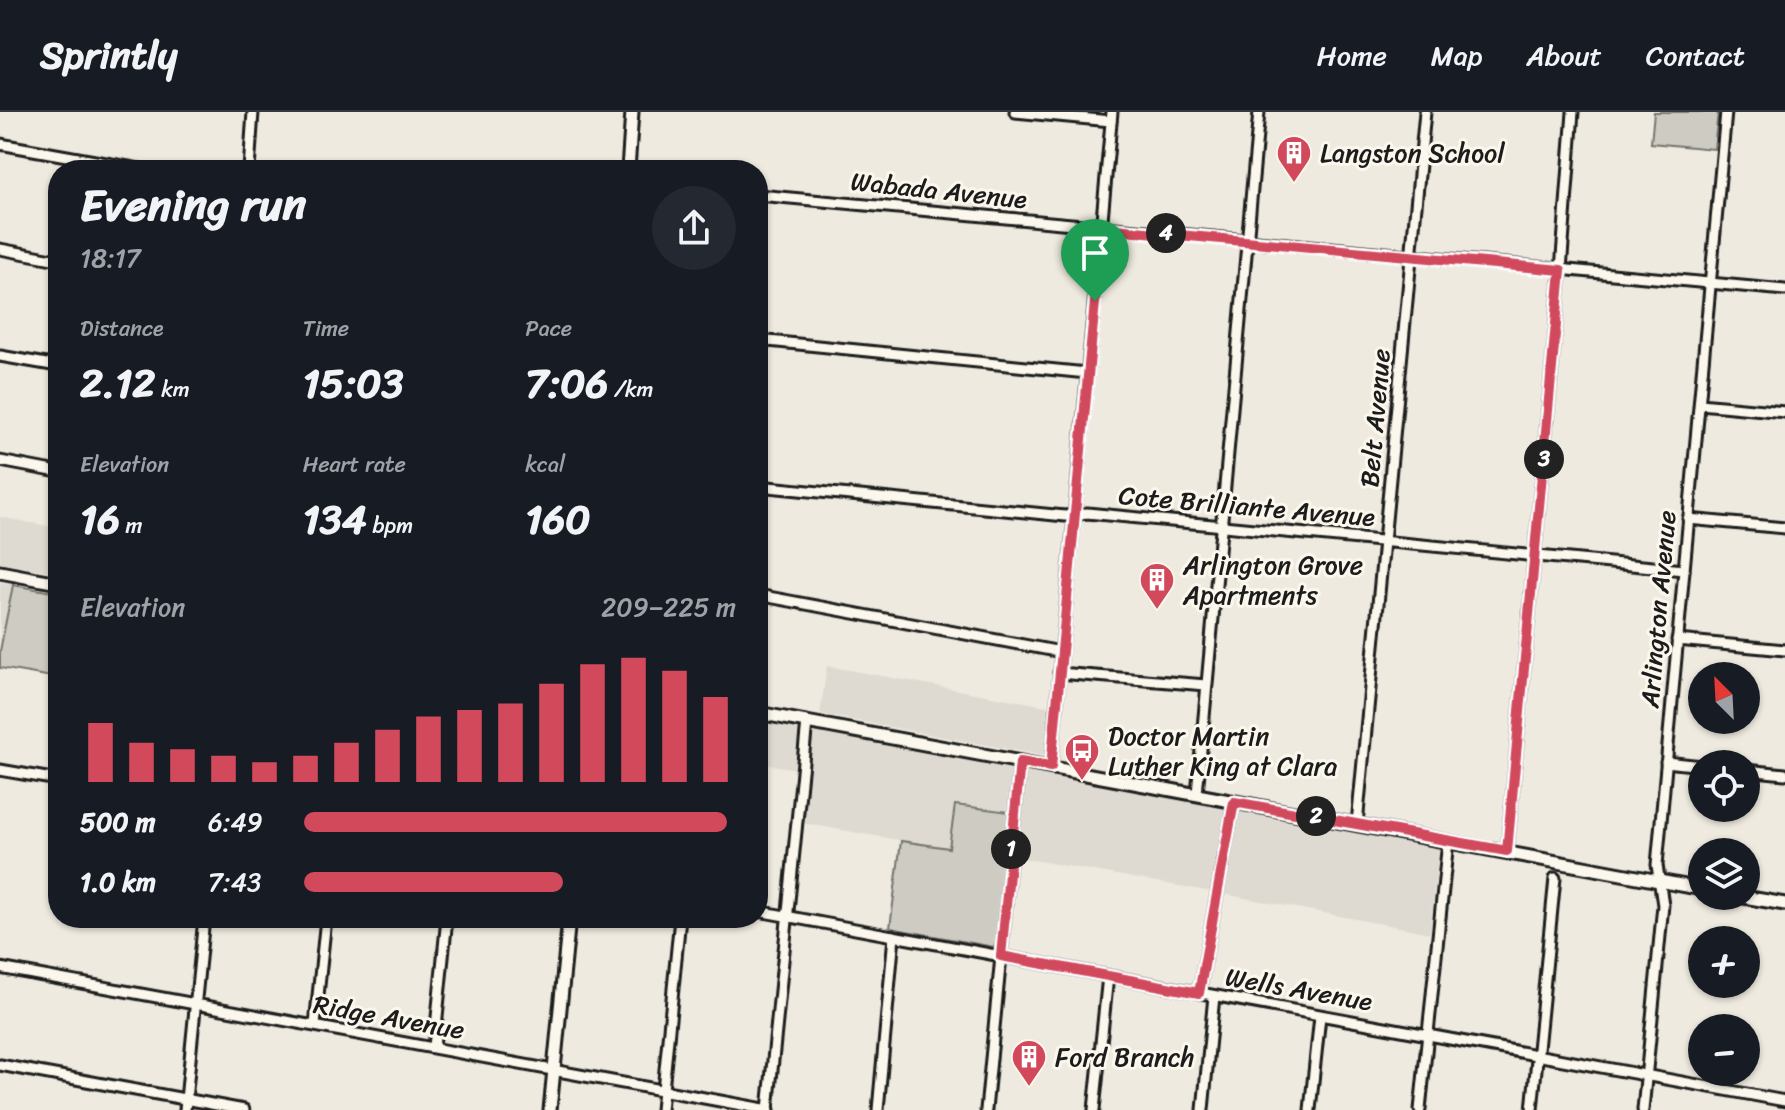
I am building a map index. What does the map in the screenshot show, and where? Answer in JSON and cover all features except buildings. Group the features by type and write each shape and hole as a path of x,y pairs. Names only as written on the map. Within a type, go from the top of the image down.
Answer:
{"main road":[{"path":"629,160 632,112"},
{"path":"0,572 48,581"},
{"path":"768,715 1688,887"},
{"path":"1760,900 1785,904"},
{"path":"550,1110 568,928"}],"street":[{"path":"250,160 253,112"},
{"path":"1015,112 1111,116 1051,767"},
{"path":"1197,794 1259,112"},
{"name":"Belt Avenue","path":"1357,824 1425,112"},
{"path":"1507,851 1573,112"},
{"name":"Arlington Avenue","path":"1643,1110 1663,905 1657,865 1726,112"},
{"path":"0,144 89,160"},
{"name":"Wabada Avenue","path":"768,196 1785,290"},
{"path":"0,249 48,258"},
{"path":"768,341 1087,373"},
{"path":"0,356 48,364"},
{"path":"1700,404 1785,412"},
{"path":"0,461 48,470"},
{"name":"Cote Brilliante Avenue","path":"768,487 1065,516 1087,513 1221,525 1684,570"},
{"path":"1688,519 1785,528"},
{"path":"768,597 1061,652"},
{"path":"1677,640 1785,650"},
{"path":"1059,673 1206,685"},
{"path":"769,1110 807,722"},
{"path":"986,1110 1020,762"},
{"path":"1666,762 1688,764"},
{"path":"0,770 48,778"},
{"path":"1760,771 1785,774"},
{"path":"1199,993 1234,802"},
{"path":"1420,1110 1448,841"},
{"path":"1532,1110 1555,878"},
{"name":"Wells Avenue","path":"768,913 1785,1101"},
{"path":"186,1105 203,928"},
{"path":"315,1025 325,928"},
{"path":"434,1047 446,928"},
{"path":"661,1110 679,928"},
{"path":"878,1110 894,936"},
{"name":"Ridge Avenue","path":"0,968 769,1110"},
{"path":"1094,1110 1108,976"},
{"path":"1203,1110 1214,996"},
{"path":"1310,1110 1320,1016"},
{"path":"0,1065 186,1105 244,1110"}],"shaded area":[{"path":"1654,112 1718,112 1714,149 1651,143"},
{"path":"0,517 48,526 48,571 0,563"},
{"path":"0,582 13,585 0,651"},
{"path":"13,585 48,591 48,676 0,668 0,651"},
{"path":"827,666 1052,707 1047,753 1040,755 820,714"},
{"path":"768,723 798,729 797,769 768,765"},
{"path":"817,732 1009,769 1013,776 1010,812 956,806 949,849 802,823 811,735"},
{"path":"1027,771 1224,809 1227,812 1212,892 1016,857"},
{"path":"955,805 1010,812 994,947 890,928 901,841 949,848"},
{"path":"1244,810 1439,848 1430,933 1223,894 1238,814"}],"place":[{"name":"Langston School","path":"1294,184"},
{"name":"Arlington Grove Apartments","path":"1157,611"},
{"name":"Doctor Martin Luther King at Clara","path":"1082,782"},
{"name":"Ford Branch","path":"1029,1088"}],"route":[{"path":"1102,228 1561,270 1507,851 1234,802 1199,993 1001,956 1020,762 1051,767 1095,301 1102,228"}]}
